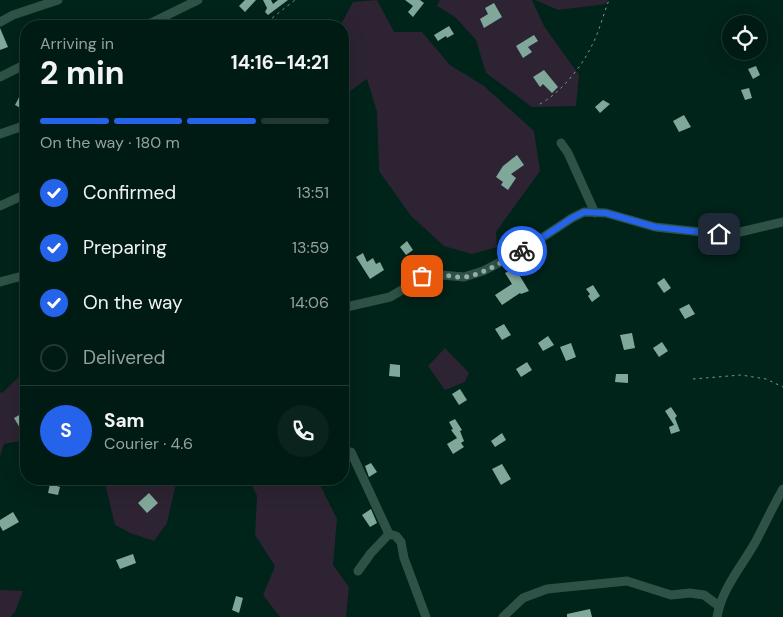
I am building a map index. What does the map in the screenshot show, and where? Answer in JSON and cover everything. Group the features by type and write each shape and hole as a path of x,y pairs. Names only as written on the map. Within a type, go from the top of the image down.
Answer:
{"street":[{"path":"0,22 35,3 58,0"},
{"path":"157,20 198,0"},
{"path":"0,77 20,67"},
{"path":"0,134 20,126"},
{"path":"561,143 568,153 594,212"},
{"path":"0,206 20,197"},
{"path":"349,306 390,297 429,274 464,277 483,271 522,251 584,212 606,213 655,227 719,234 740,232 783,222"},
{"path":"0,282 20,277"},
{"path":"351,452 389,534 396,536 401,542 404,558 426,617"},
{"path":"717,617 719,606 731,580 756,541 783,489"},
{"path":"358,571 371,553 389,534"},
{"path":"503,617 523,598 546,589 627,581 671,595 690,593 704,595 719,606"}],"path":[{"path":"270,20 295,0"},
{"path":"540,104 550,98 569,80 591,48 608,0"},
{"path":"694,379 741,375 766,379 783,387"}],"shaded area":[{"path":"377,0 394,32 422,32 450,65 484,86 534,131 540,171 496,232 497,247 472,254 444,246 411,216 379,171 377,112 367,79 349,92 349,20 343,20 353,2"},
{"path":"440,0 532,0 544,26 579,75 576,106 532,107 486,73 476,40 455,17 437,6"},
{"path":"535,0 608,0 606,4 558,10"},
{"path":"445,348 469,373 465,382 445,390 428,366"},
{"path":"20,376 20,441 4,444 0,456 0,392 2,393"},
{"path":"105,485 176,485 167,523 154,541 130,533 115,525"},
{"path":"252,485 320,485 337,519 333,565 349,587 346,617 280,617 263,595 275,566 255,535 257,496"},
{"path":"0,590 23,591 15,612 10,617 0,617"}],"building":[{"path":"245,0 256,0 245,12 239,6"},
{"path":"263,0 271,0 273,4 278,0 288,0 268,15 265,12 267,8"},
{"path":"405,0 420,0 424,3 413,17 408,12 413,6"},
{"path":"494,3 502,17 484,28 480,19 488,14 485,8"},
{"path":"449,26 454,34 438,41 434,35"},
{"path":"0,28 8,47 0,50"},
{"path":"534,35 538,41 528,47 532,52 523,58 516,46"},
{"path":"756,66 760,75 753,79 748,69"},
{"path":"544,70 558,87 552,93 543,84 540,87 533,77"},
{"path":"749,88 752,98 745,100 741,90"},
{"path":"20,95 20,108 15,105"},
{"path":"603,100 610,104 600,113 595,107"},
{"path":"684,115 691,127 679,132 673,121"},
{"path":"517,155 524,165 511,174 516,178 508,190 501,185 503,182 496,177 503,166"},
{"path":"407,241 413,250 406,255 400,247"},
{"path":"363,253 367,262 373,258 376,264 380,262 384,270 370,279 356,257"},
{"path":"515,268 529,291 520,293 502,305 495,295 512,284 505,273"},
{"path":"664,278 671,288 664,293 657,283"},
{"path":"593,285 600,296 592,302 588,296 590,294 586,289"},
{"path":"689,304 695,314 685,319 679,309"},
{"path":"504,324 511,335 502,340 495,329"},
{"path":"632,333 635,348 624,350 620,335"},
{"path":"548,336 554,345 543,351 538,343"},
{"path":"662,342 668,351 659,357 653,348"},
{"path":"571,343 576,357 566,361 560,347"},
{"path":"527,362 532,370 521,377 516,369"},
{"path":"390,364 400,365 400,377 389,376"},
{"path":"616,374 628,374 628,383 615,382"},
{"path":"460,389 467,400 459,405 452,394"},
{"path":"671,407 677,416 675,418 680,431 671,434 669,427 674,425 665,411"},
{"path":"20,415 20,428 14,418"},
{"path":"455,419 462,430 460,431 464,441 461,443 464,447 453,454 447,444 457,438 451,430 453,429 449,422"},
{"path":"502,433 506,440 495,447 491,441"},
{"path":"371,463 377,472 369,477 365,466"},
{"path":"502,464 511,479 501,485 492,469"},
{"path":"50,485 60,487 58,495 48,493"},
{"path":"149,493 158,503 147,513 138,503"},
{"path":"371,509 377,523 370,527 362,515"},
{"path":"13,512 19,522 3,531 0,526 0,520"},
{"path":"133,554 136,563 120,569 116,560"},
{"path":"236,596 243,598 239,613 232,610"},
{"path":"590,609 592,617 567,617 567,614"}],"way so far":[{"path":"422,276 435,273 464,277 483,271 522,251"}],"route":[{"path":"522,251 584,212 606,213 655,227 719,234"}]}
